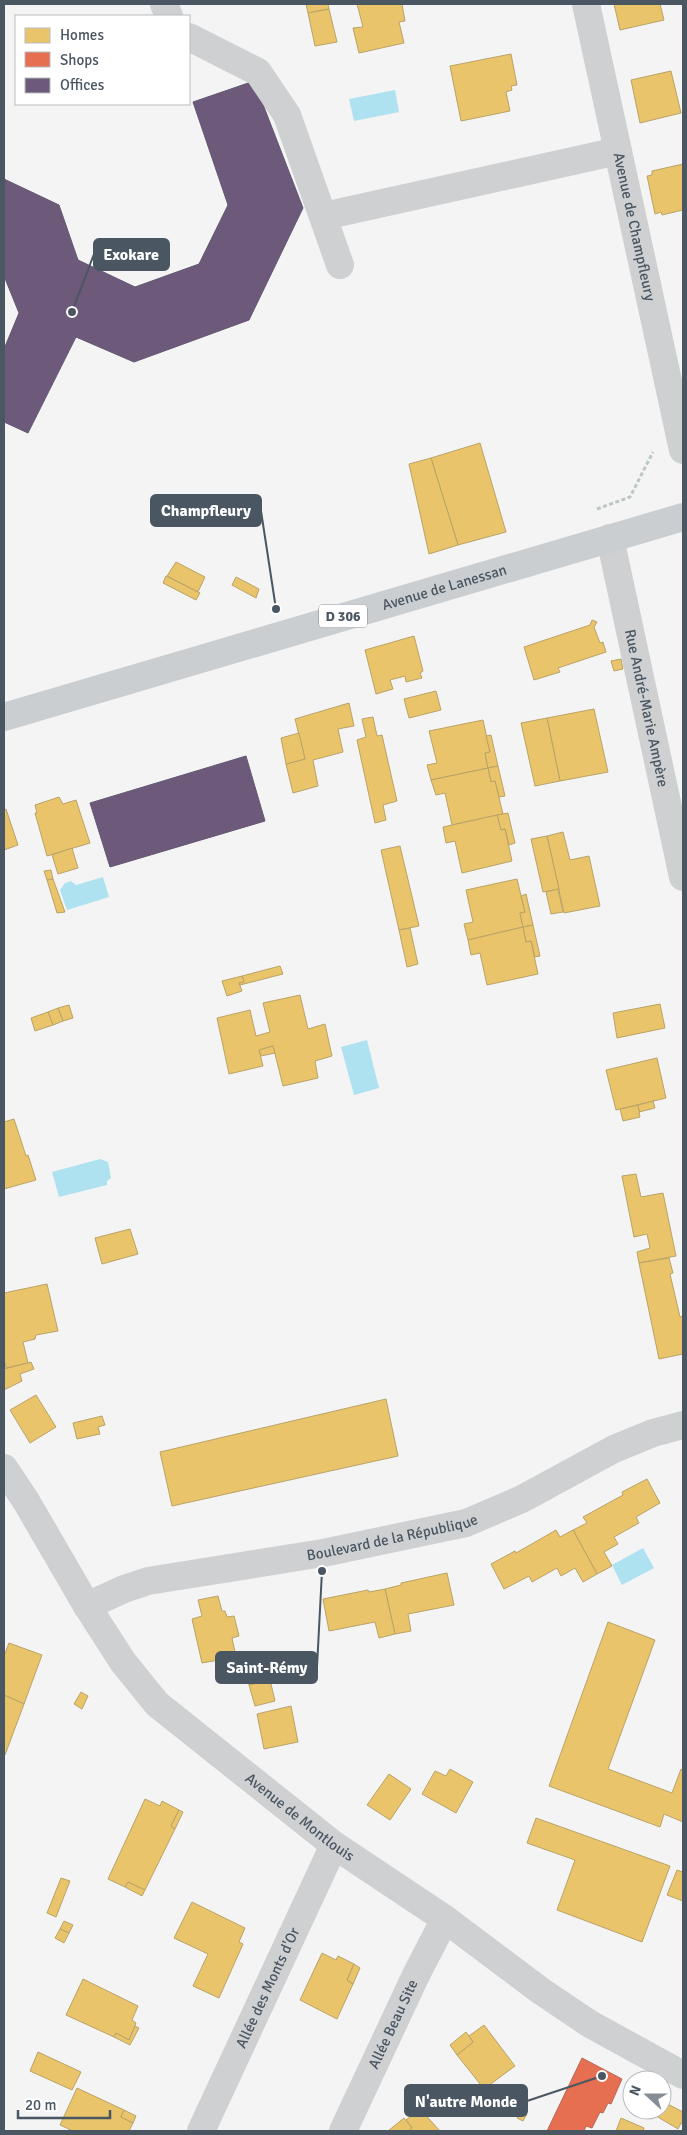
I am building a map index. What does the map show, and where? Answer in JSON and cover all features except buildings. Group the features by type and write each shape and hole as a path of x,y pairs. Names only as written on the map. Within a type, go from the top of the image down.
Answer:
{"main road":[{"name":"Avenue de Lanessan","path":"4,717 683,517"}],"street":[{"name":"Avenue de Champfleury","path":"586,4 682,444"},
{"path":"190,38 258,72 287,115 340,265"},
{"path":"324,216 618,151"},
{"name":"Rue André-Marie Ampère","path":"610,538 683,877"},
{"name":"Boulevard de la République","path":"87,1606 148,1581 323,1553 466,1523 522,1499 614,1450 653,1433 683,1425"},
{"name":"Avenue de Montlouis","path":"4,1468 123,1662 157,1704 334,1845 445,1919 541,1991 590,2024 683,2076"},
{"name":"Allée des Monts d'Or","path":"201,2131 334,1845"},
{"name":"Allée Beau Site","path":"343,2131 416,1975 445,1919"}],"path":[{"path":"595,510 630,497 656,446 682,444"}],"water":[{"path":"395,90 399,112 354,121 349,99"},
{"path":"103,877 109,897 67,910 60,890 65,883 71,881 76,885"},
{"path":"367,1040 379,1088 354,1095 341,1047"},
{"path":"100,1159 108,1162 111,1178 107,1181 107,1185 59,1197 52,1172"},
{"path":"643,1548 654,1568 622,1585 612,1565"}],"place":[{"name":"Exokare","path":"72,312"},
{"name":"Champfleury","path":"276,609"},
{"name":"Saint-Rémy","path":"322,1571"},
{"name":"N'autre Monde","path":"602,2076"}]}
